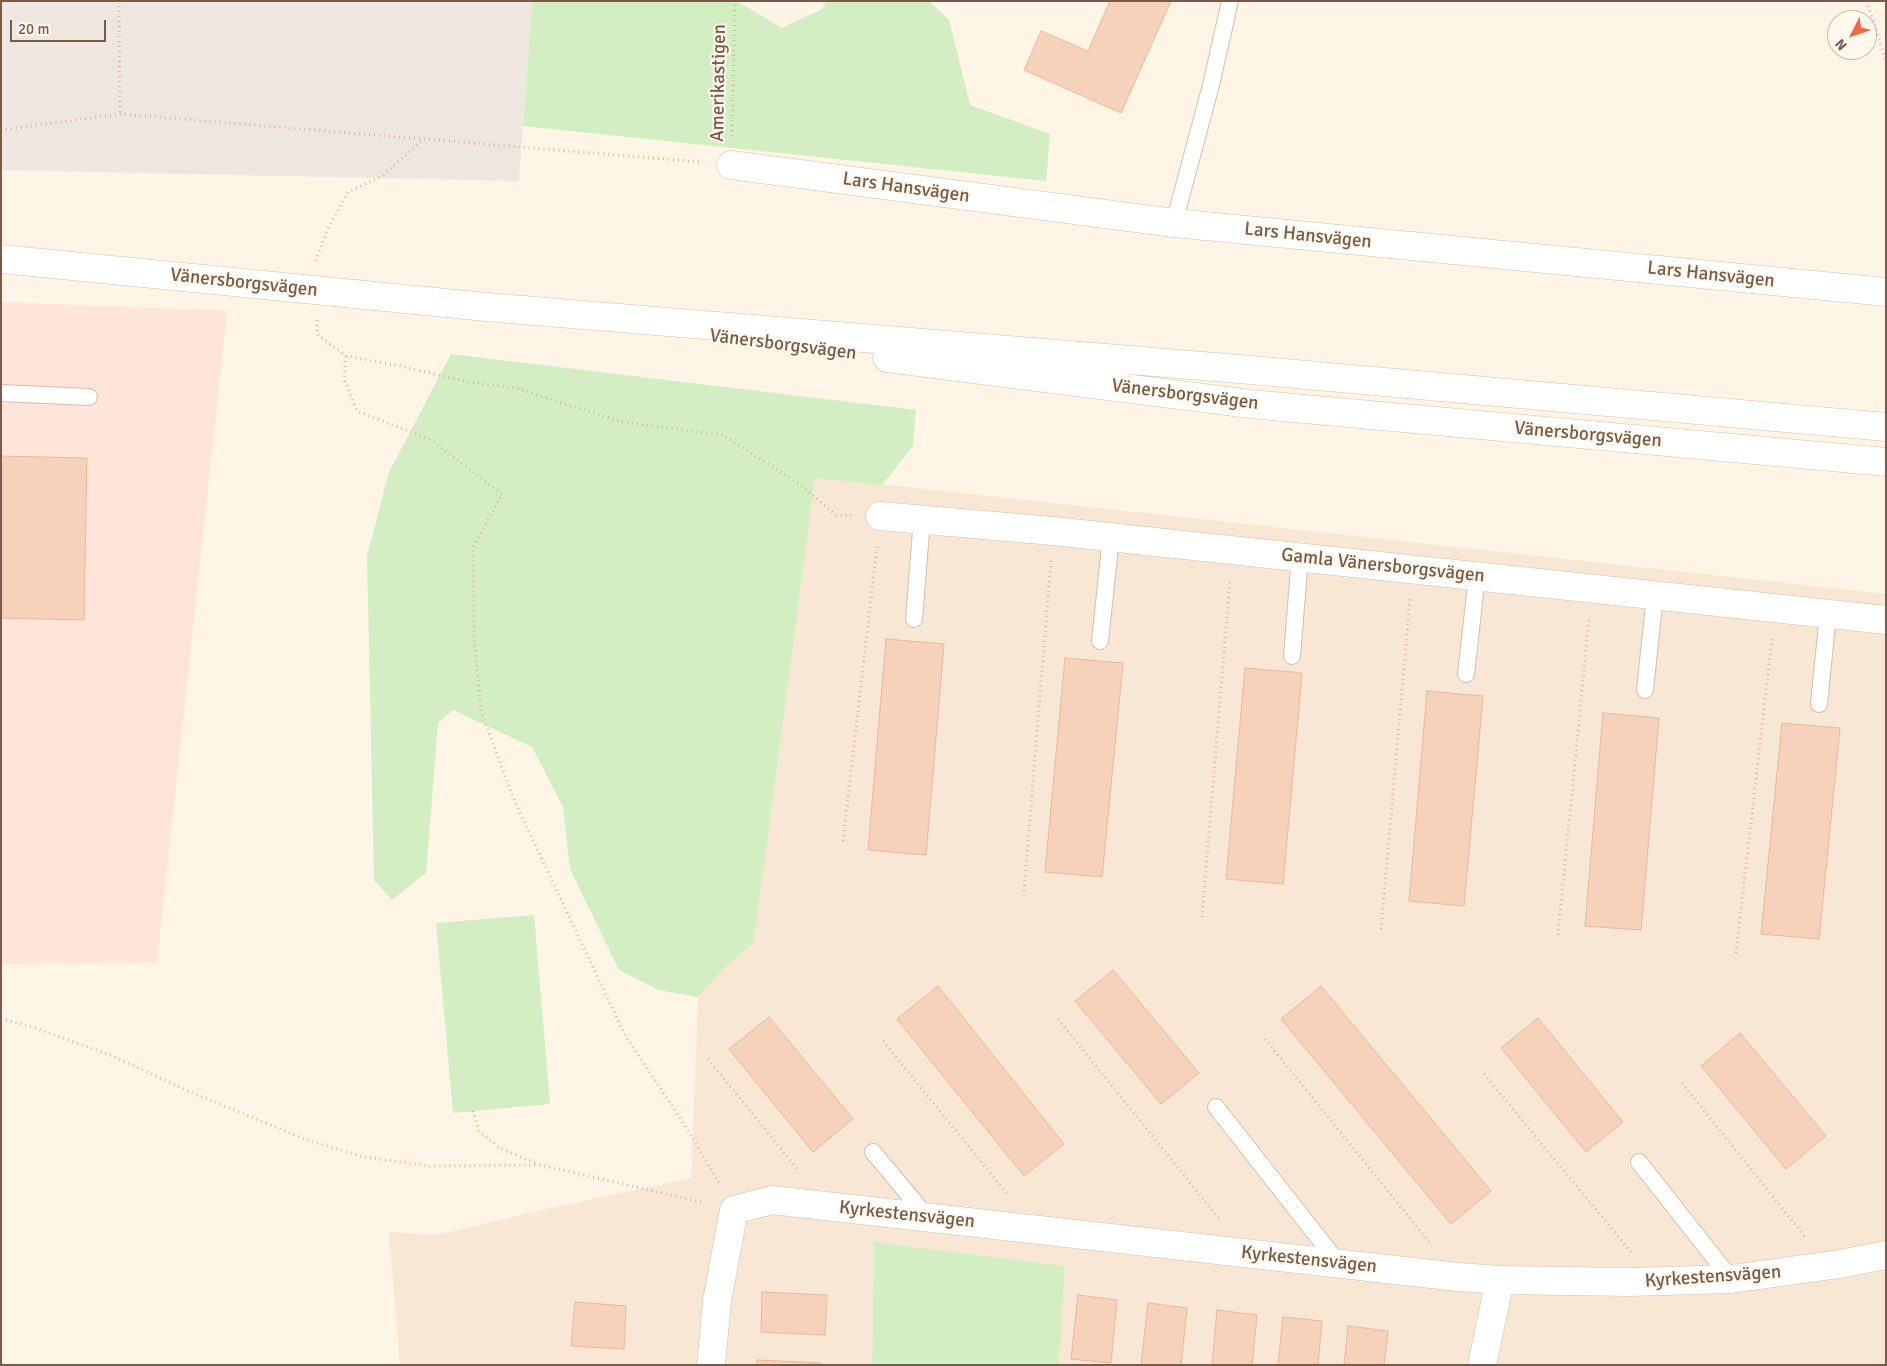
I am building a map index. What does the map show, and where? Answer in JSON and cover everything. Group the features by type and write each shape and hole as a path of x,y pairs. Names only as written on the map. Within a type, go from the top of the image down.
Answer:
{"street":[{"name":"Lars Hansvägen","path":"731,165 1174,223 1886,292"},
{"name":"Vänersborgsvägen","path":"1,259 486,307 1251,370 1886,427"},
{"name":"Vänersborgsvägen","path":"486,307 1250,404 1886,462"},
{"name":"Gamla Vänersborgsvägen","path":"880,516 1053,530 1886,620"},
{"name":"Kyrkestensvägen","path":"734,1210 772,1200 1339,1264 1500,1280 1655,1281 1731,1279 1827,1266 1886,1254"},
{"path":"711,1365 717,1301 734,1210"},
{"path":"1482,1365 1500,1280"}],"lane":[{"path":"1174,223 1211,86 1230,1"},
{"path":"1,393 89,397"},
{"path":"914,619 922,519"},
{"path":"1100,641 1111,537"},
{"path":"1292,656 1300,557"},
{"path":"1466,674 1477,576"},
{"path":"1644,690 1655,595"},
{"path":"1819,704 1828,614"},
{"path":"1216,1107 1339,1264"},
{"path":"873,1152 928,1218"},
{"path":"1639,1162 1731,1279"}],"path":[{"path":"119,1 120,114"},
{"name":"Amerikastigen","path":"731,165 735,1"},
{"path":"1866,1 1886,62"},
{"path":"1,130 120,114 731,165"},
{"path":"424,139 382,176 348,192 327,230 316,260 317,334 346,356 468,382 516,388 622,422 722,435 801,484 836,515 880,516 843,841"},
{"path":"346,356 344,379 357,411 431,440 502,494 472,548 474,638 481,712 515,802 625,1035 684,1124 734,1210"},
{"path":"1024,891 1053,530"},
{"path":"1202,917 1232,550"},
{"path":"1381,929 1412,569"},
{"path":"1558,935 1592,588"},
{"path":"1736,952 1776,608"},
{"path":"1,1019 32,1027 115,1057 188,1091 307,1140 364,1157 429,1166 541,1165"},
{"path":"1058,1019 1247,1253"},
{"path":"1265,1039 1458,1277"},
{"path":"883,1041 1036,1230"},
{"path":"708,1058 828,1207"},
{"path":"1484,1074 1655,1281"},
{"path":"1682,1083 1784,1208 1827,1266"},
{"path":"473,1111 479,1131 493,1143 500,1148 541,1165 734,1210"}],"shaded area":[{"path":"1,1 532,1 519,181 1,170"},
{"path":"1,302 227,311 157,963 1,964"},
{"path":"815,477 1886,594 1886,1365 1059,1365 1065,1266 874,1242 872,1365 400,1365 389,1232 436,1235 691,1178 698,997 722,970 754,942"}],"green space":[{"path":"532,1 737,1 782,28 822,9 826,1 929,1 949,20 970,105 1050,134 1046,181 523,126"},
{"path":"451,354 916,410 913,446 882,485 815,478 754,942 722,970 698,997 659,990 619,970 570,869 563,807 532,747 453,710 438,723 426,873 392,900 374,880 367,556 389,472"},
{"path":"534,915 550,1104 453,1113 436,923"},
{"path":"874,1242 1065,1266 1059,1365 872,1365"}],"building":[{"path":"1110,1 1171,1 1121,113 1024,70 1041,31 1088,51"},
{"path":"1,456 87,458 84,620 1,618"},
{"path":"886,639 944,644 926,855 868,850"},
{"path":"1065,658 1123,663 1102,877 1045,872"},
{"path":"1245,668 1302,673 1283,884 1226,879"},
{"path":"1427,691 1483,696 1464,906 1409,901"},
{"path":"1603,713 1659,718 1641,930 1585,926"},
{"path":"1782,723 1840,728 1819,939 1761,934"},
{"path":"1113,970 1199,1073 1161,1104 1075,1001"},
{"path":"938,986 1064,1144 1024,1176 897,1019"},
{"path":"1321,986 1491,1191 1451,1224 1281,1019"},
{"path":"769,1017 853,1119 813,1152 729,1049"},
{"path":"1538,1018 1623,1122 1586,1152 1501,1048"},
{"path":"1740,1033 1826,1136 1786,1169 1701,1066"},
{"path":"762,1292 827,1295 825,1335 761,1332"},
{"path":"1078,1295 1117,1300 1111,1363 1071,1359"},
{"path":"575,1302 626,1306 624,1349 571,1346"},
{"path":"1148,1303 1187,1308 1181,1365 1141,1365"},
{"path":"1217,1310 1257,1315 1252,1365 1212,1365"},
{"path":"1283,1317 1322,1321 1318,1365 1278,1365"},
{"path":"1348,1326 1388,1331 1384,1365 1344,1365"},
{"path":"757,1360 821,1363 821,1365 757,1365"}]}
